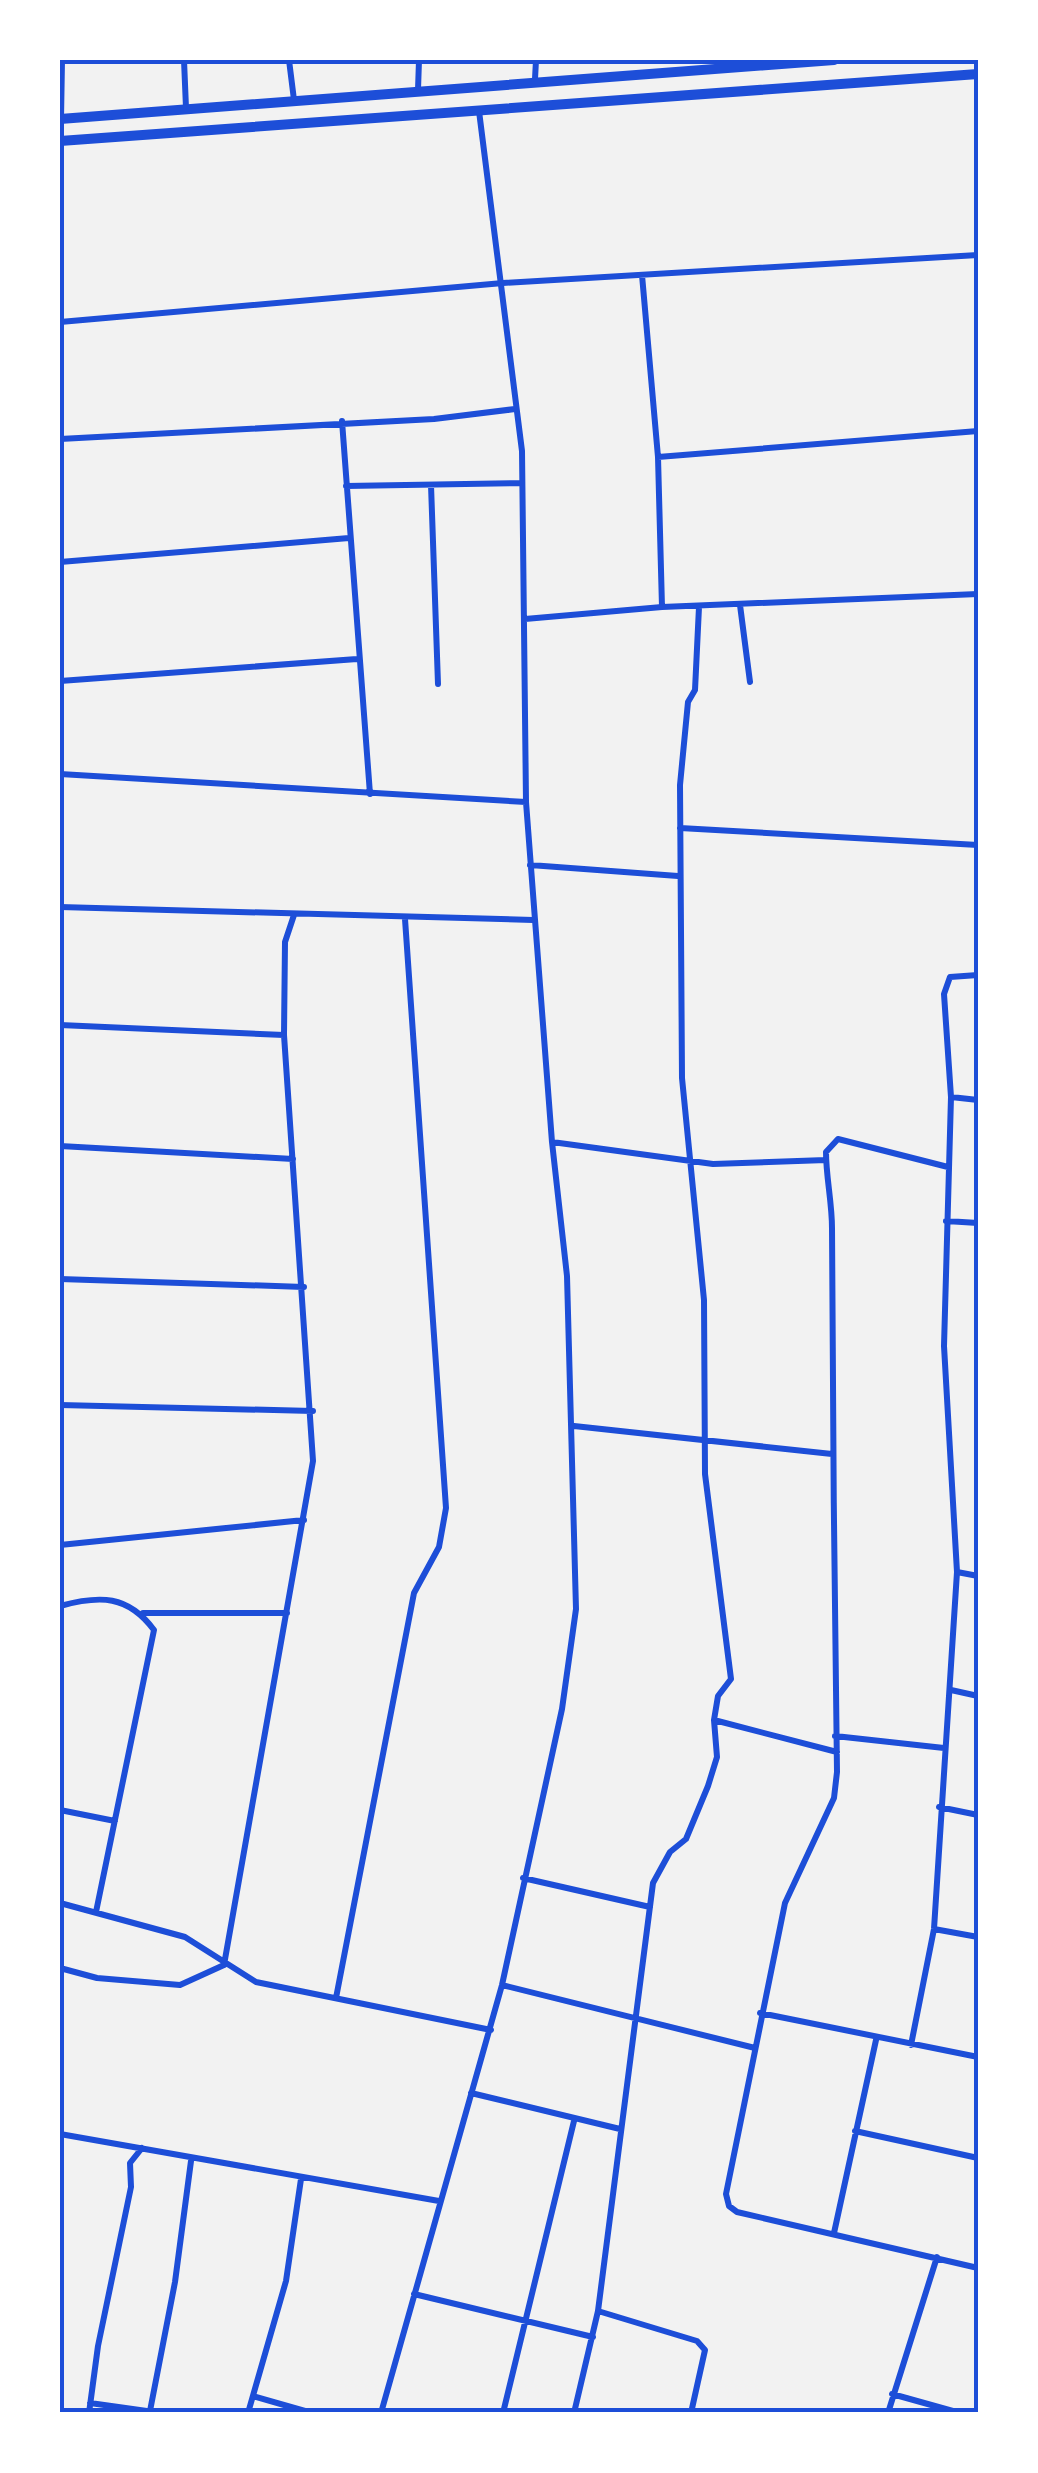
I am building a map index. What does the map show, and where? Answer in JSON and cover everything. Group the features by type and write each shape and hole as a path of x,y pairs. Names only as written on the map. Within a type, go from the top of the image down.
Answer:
{"highway":[{"path":"60,119 535,80 654,66 834,60"},
{"path":"60,141 978,74"}],"street":[{"path":"60,119 62,60"},
{"path":"184,60 186,110"},
{"path":"289,60 294,100"},
{"path":"418,90 419,60"},
{"path":"535,80 536,60"},
{"path":"381,2413 502,1986 562,1708 574,1624 574,1426 566,1262 552,1142 526,802 522,483 503,284 479,111"},
{"path":"60,322 503,284 978,254"},
{"path":"642,274 658,457 662,607"},
{"path":"60,439 434,419 515,409"},
{"path":"342,421 370,794"},
{"path":"658,457 978,431"},
{"path":"346,486 522,483"},
{"path":"431,485 438,684"},
{"path":"60,562 349,538"},
{"path":"525,619 662,607 978,594"},
{"path":"740,605 750,682"},
{"path":"574,2413 598,2312 633,2020 654,1883 670,1852 686,1839 708,1786 717,1757 714,1720 718,1696 731,1679 705,1474 704,1300 682,1078 684,960 678,876 686,719 688,702 695,690 700,607"},
{"path":"60,682 357,659"},
{"path":"60,774 526,802"},
{"path":"680,828 978,845"},
{"path":"530,866 678,876"},
{"path":"60,907 533,920"},
{"path":"224,1965 314,1461 284,1035 284,942 294,915"},
{"path":"336,1998 414,1593 439,1547 446,1508 404,919"},
{"path":"911,2045 934,1929 938,1807 951,1690 957,1572 945,1387 951,1097 944,987 954,974 978,976"},
{"path":"60,1025 284,1035"},
{"path":"951,1097 978,1100"},
{"path":"948,1167 838,1139 826,1152 832,1223 832,1454 838,1598 834,1798 785,1903 726,2194 729,2206 738,2212 978,2268"},
{"path":"552,1142 713,1164 826,1160"},
{"path":"60,1146 293,1159"},
{"path":"946,1221 978,1224"},
{"path":"60,1279 304,1287"},
{"path":"60,1404 313,1411"},
{"path":"574,1426 832,1454"},
{"path":"60,1545 304,1520"},
{"path":"957,1572 978,1576"},
{"path":"60,1606 89,1598 122,1600 141,1613 154,1630 96,1912"},
{"path":"141,1613 287,1613"},
{"path":"951,1690 978,1696"},
{"path":"714,1720 837,1752"},
{"path":"835,1736 944,1748"},
{"path":"938,1807 978,1815"},
{"path":"60,1810 114,1821"},
{"path":"524,1878 650,1906"},
{"path":"60,1902 185,1938 256,1982 491,2030"},
{"path":"934,1929 978,1937"},
{"path":"60,1968 97,1978 180,1984 224,1965"},
{"path":"502,1986 754,2048"},
{"path":"760,2012 876,2040 978,2057"},
{"path":"834,2233 876,2040"},
{"path":"471,2093 620,2129"},
{"path":"503,2413 574,2120"},
{"path":"855,2131 978,2158"},
{"path":"60,2134 439,2202"},
{"path":"88,2413 131,2188 130,2163 142,2148"},
{"path":"150,2410 176,2282 191,2160"},
{"path":"248,2413 286,2281 301,2179"},
{"path":"888,2413 937,2257"},
{"path":"414,2294 593,2337"},
{"path":"598,2312 698,2341 704,2350 704,2366 691,2413"},
{"path":"892,2394 960,2413"},
{"path":"254,2396 312,2413"},
{"path":"90,2402 161,2413"}]}
